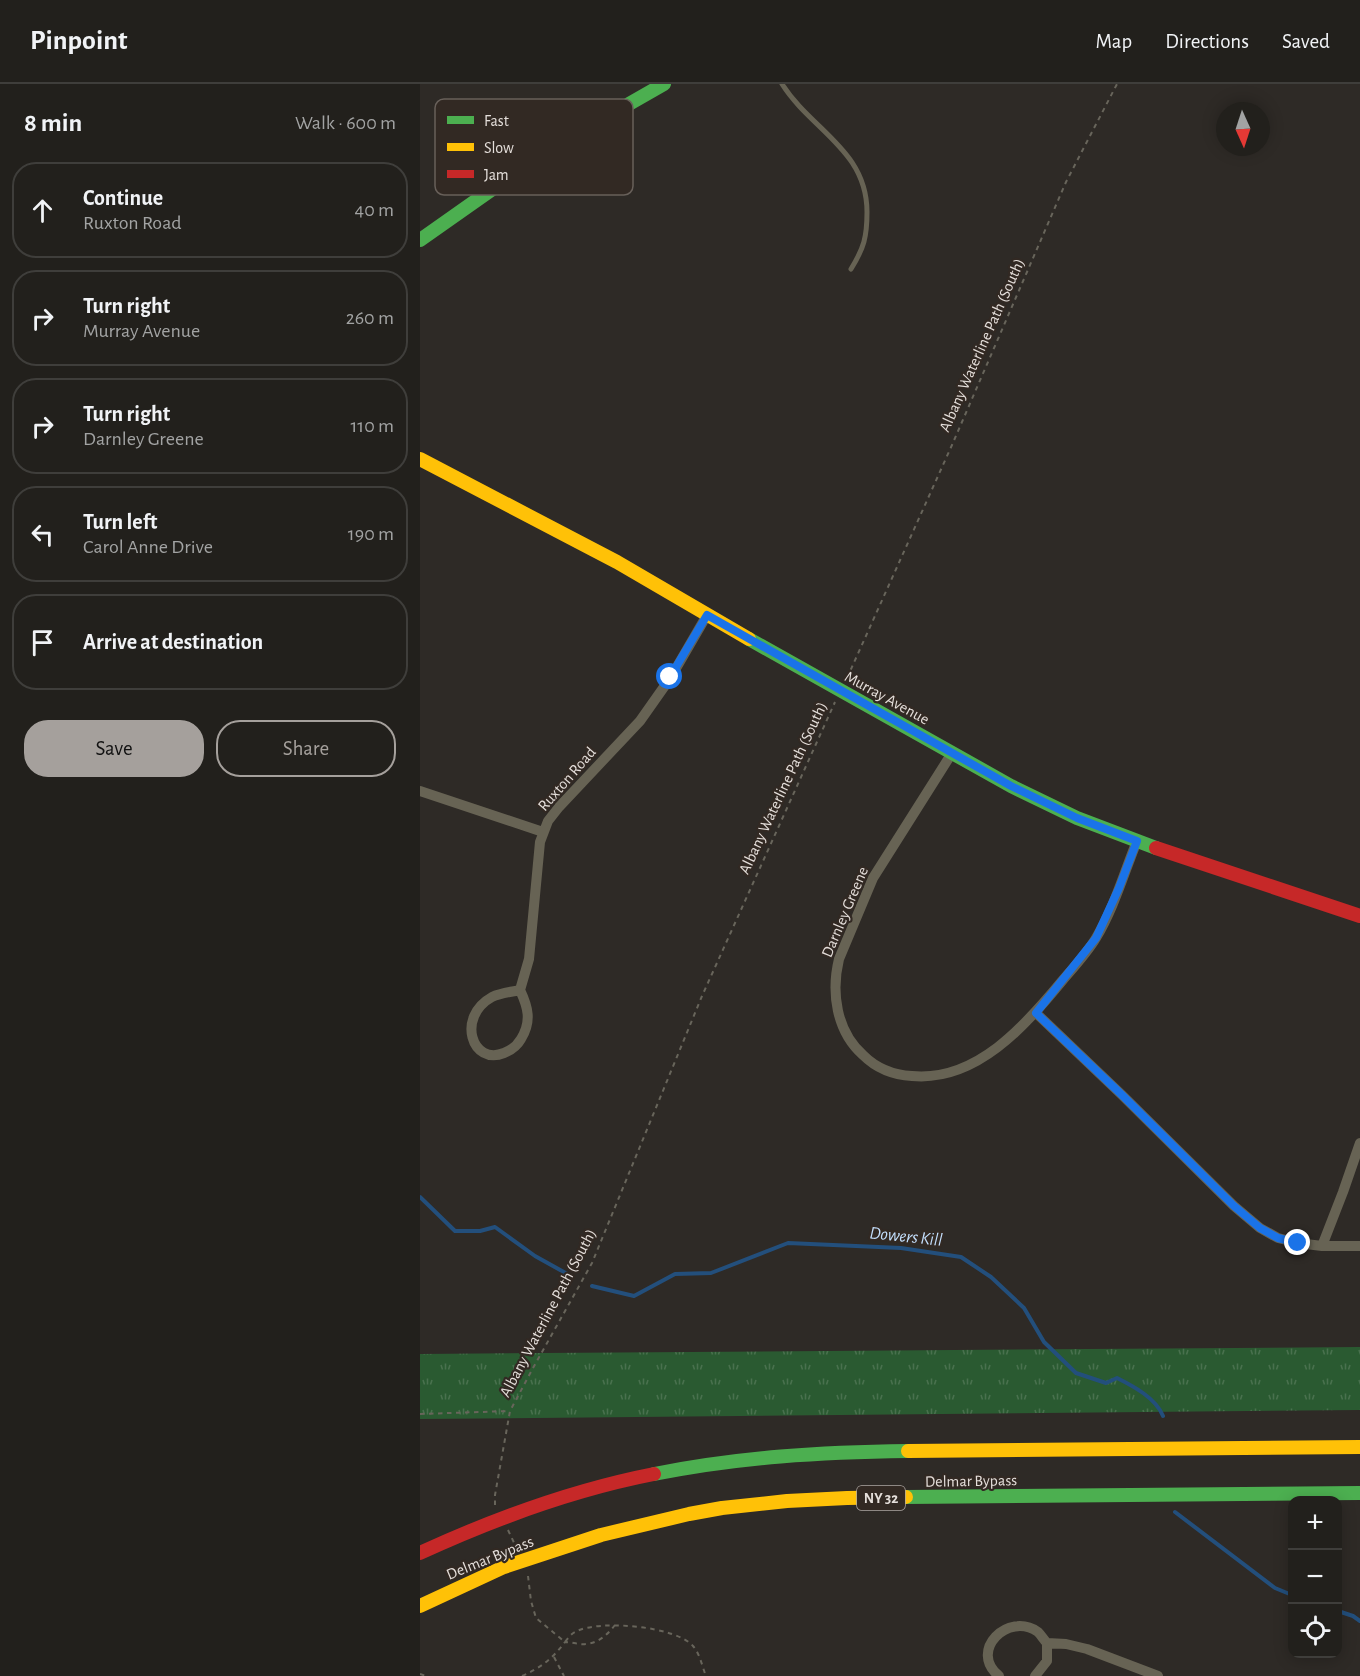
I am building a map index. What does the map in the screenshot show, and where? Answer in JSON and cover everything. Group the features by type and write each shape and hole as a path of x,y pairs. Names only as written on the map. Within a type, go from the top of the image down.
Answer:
{"main road":[{"path":"632,99 649,88 664,84"},
{"path":"420,240 484,195"},
{"name":"Murray Avenue","path":"420,459 617,562 1011,786 1068,814 1137,841 1360,916"},
{"name":"Delmar Bypass","path":"420,1553 533,1506 592,1489 648,1475 754,1458 893,1451 1360,1447"},
{"name":"Delmar Bypass","path":"420,1606 504,1567 590,1539 688,1514 722,1508 847,1498 1360,1492"}],"street":[{"name":"Ruxton Road","path":"520,990 492,998 475,1013 471,1023 471,1032 480,1051 499,1055 518,1044 524,1034 528,1012 520,990 529,959 540,842 548,821 639,721 670,677 707,615"},
{"name":"Darnley Greene","path":"952,753 873,878 837,965 835,998 838,1016 847,1035 857,1050 868,1060 893,1073 937,1077 962,1070 988,1054 1036,1013 1096,938 1137,841"},
{"path":"420,791 543,832"},
{"path":"1036,1013 1260,1228 1278,1238 1298,1243 1360,1246"},
{"path":"1322,1245 1360,1143"},
{"path":"999,1676 990,1665 988,1653 992,1640 999,1632 1012,1627 1023,1627 1038,1632 1047,1643 1047,1660 1035,1676"},
{"path":"1047,1643 1087,1648 1158,1676"}],"lane":[{"path":"782,84 802,110 846,153 863,185 867,208 867,230 861,252 851,269"}],"path":[{"name":"Albany Waterline Path (South)","path":"495,1508 495,1495 510,1412 592,1263 702,996 952,445 1066,182 1117,84"},
{"path":"420,1414 510,1412"},
{"path":"508,1530 518,1552"},
{"path":"528,1576 536,1618 565,1642 591,1643 606,1636 615,1625"},
{"path":"522,1676 539,1669 554,1657 570,1636 577,1631 592,1626 615,1625 674,1634 686,1640 694,1646 706,1676"},
{"path":"554,1657 564,1676"},
{"path":"420,1674 426,1676"}],"green space":[{"path":"1360,1347 1360,1410 420,1419 420,1354"}],"waterway":[{"name":"Dowers Kill","path":"420,1197 455,1231 480,1231 495,1227 535,1256 571,1276"},
{"name":"Dowers Kill","path":"592,1286 634,1296 675,1274 711,1273 788,1243 901,1248 961,1257 991,1277 1024,1308 1044,1342 1076,1373 1106,1383 1117,1378 1150,1398 1163,1416"},
{"name":"Dowers Kill","path":"1175,1512 1275,1588 1288,1593"},
{"name":"Dowers Kill","path":"1342,1612 1360,1621"}],"traffic: fast":[{"path":"633,102 664,84"},
{"path":"420,240 484,195"},
{"path":"749,639 1011,786 1077,818 1156,848"},
{"path":"654,1474 717,1463 781,1456 908,1451"},
{"path":"906,1497 1360,1493"}],"traffic: slow":[{"path":"420,459 617,562 749,639"},
{"path":"908,1451 1360,1447"},
{"path":"420,1606 504,1567 601,1535 689,1514 787,1501 906,1497"}],"traffic: jam":[{"path":"1156,848 1360,916"},
{"path":"420,1553 535,1506 594,1488 654,1474"}],"route":[{"path":"670,677 707,615 1011,786 1077,818 1137,841 1096,938 1036,1013 1234,1206 1260,1228 1278,1238 1298,1243"}]}
